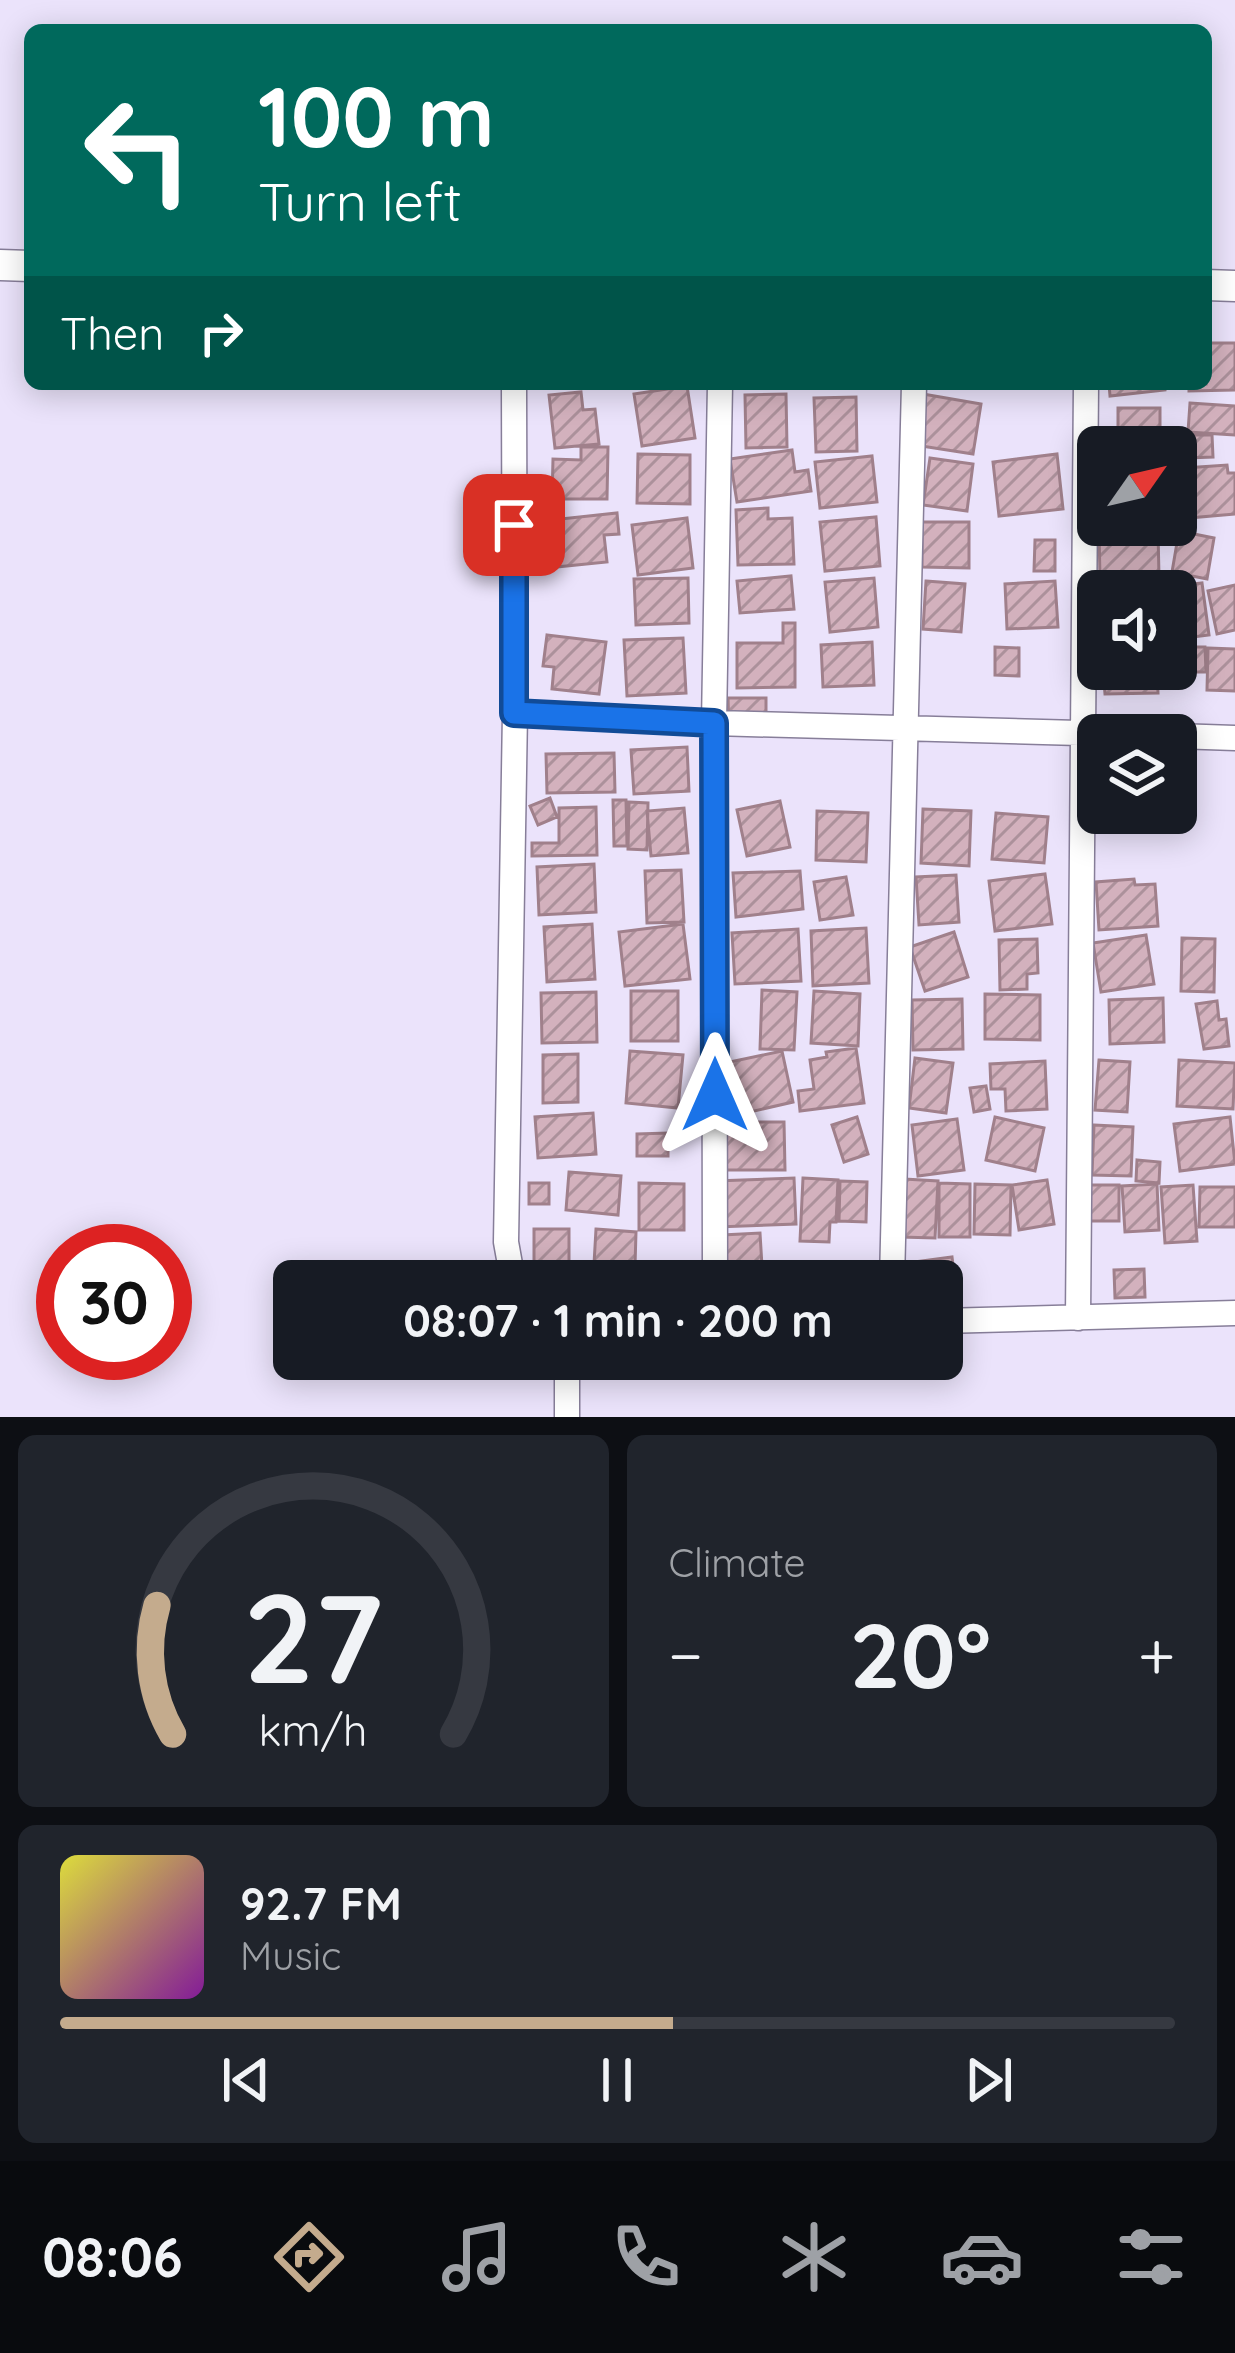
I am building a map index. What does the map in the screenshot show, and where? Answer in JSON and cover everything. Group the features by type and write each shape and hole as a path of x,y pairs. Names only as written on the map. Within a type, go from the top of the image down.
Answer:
{"street":[{"path":"509,1260 514,390"},
{"path":"716,1260 714,723 720,390"},
{"path":"892,1260 914,390"},
{"path":"1081,714 1086,390"},
{"path":"514,713 1077,733"},
{"path":"1197,737 1235,738"},
{"path":"1078,1318 1080,834"},
{"path":"963,1321 1235,1313"},
{"path":"567,1380 567,1417"}],"building":[{"path":"1212,343 1235,343 1235,390 1189,391 1212,390"},
{"path":"688,390 695,438 642,446 634,394"},
{"path":"1110,390 1165,390 1110,396"},
{"path":"581,392 583,410 595,409 599,444 555,448 549,395"},
{"path":"786,394 787,447 746,448 745,395"},
{"path":"923,394 981,404 973,454 915,445"},
{"path":"856,397 857,451 816,452 814,398"},
{"path":"1190,403 1235,406 1235,435 1197,433 1197,426 1188,426"},
{"path":"1118,408 1160,408 1160,426 1118,426"},
{"path":"1197,435 1212,435 1213,457 1197,458"},
{"path":"581,447 608,447 607,499 552,499 553,459 581,460"},
{"path":"792,450 795,472 808,470 811,491 737,502 730,459"},
{"path":"638,454 690,455 690,504 637,503"},
{"path":"1057,454 1063,509 999,516 993,462"},
{"path":"872,456 877,502 820,508 815,462"},
{"path":"930,458 973,464 967,511 923,505"},
{"path":"1227,465 1228,473 1235,473 1235,514 1197,517 1197,467"},
{"path":"768,508 768,519 792,518 794,564 738,565 736,510"},
{"path":"617,513 619,534 604,535 607,562 556,567 551,520"},
{"path":"876,517 880,566 825,571 820,522"},
{"path":"687,518 693,568 638,575 632,525"},
{"path":"922,522 969,522 969,568 922,567"},
{"path":"1197,535 1214,538 1207,579 1197,577 1197,570 1172,570 1176,546 1197,546"},
{"path":"1035,540 1055,540 1055,571 1034,571"},
{"path":"1099,546 1158,546 1159,570 1100,570"},
{"path":"791,576 794,609 740,613 737,581"},
{"path":"688,578 689,623 636,625 634,579"},
{"path":"874,578 878,627 830,632 825,582"},
{"path":"926,581 965,584 961,632 923,629"},
{"path":"1055,581 1058,627 1007,629 1005,584"},
{"path":"1202,583 1209,635 1197,636 1197,584"},
{"path":"1235,585 1235,630 1217,634 1208,591"},
{"path":"783,623 795,623 795,687 737,688 737,643 783,643"},
{"path":"547,635 606,642 599,694 552,689 554,667 543,666"},
{"path":"683,638 686,693 627,696 624,640"},
{"path":"872,642 874,685 823,687 821,645"},
{"path":"995,647 1019,648 1019,676 995,675"},
{"path":"1197,647 1205,647 1206,672 1197,672"},
{"path":"1208,648 1235,649 1235,691 1207,690"},
{"path":"1105,690 1158,690 1158,693 1105,694"},
{"path":"728,698 766,698 766,730 729,731"},
{"path":"687,747 689,791 634,794 631,750"},
{"path":"614,753 615,792 547,793 546,754"},
{"path":"550,798 557,817 538,825 530,806"},
{"path":"613,800 626,800 627,846 614,846"},
{"path":"780,801 790,847 747,856 737,810"},
{"path":"629,802 648,803 647,850 628,849"},
{"path":"596,807 597,855 532,856 532,843 559,843 559,808"},
{"path":"684,808 688,853 651,856 647,811"},
{"path":"923,809 971,811 969,866 921,863"},
{"path":"817,811 868,813 866,862 816,860"},
{"path":"996,813 1048,817 1044,863 992,859"},
{"path":"594,864 596,912 539,915 537,867"},
{"path":"681,870 684,922 647,923 645,871"},
{"path":"800,871 803,909 736,917 733,873"},
{"path":"1045,874 1052,924 995,931 989,881"},
{"path":"956,875 959,922 919,925 916,877"},
{"path":"846,877 853,915 820,920 814,882"},
{"path":"1134,879 1135,885 1155,884 1158,926 1099,930 1096,882"},
{"path":"592,924 595,979 547,982 544,927"},
{"path":"683,924 690,979 625,986 619,932"},
{"path":"866,928 869,983 813,986 811,931"},
{"path":"798,929 801,981 735,984 732,933"},
{"path":"954,932 968,977 925,991 910,947"},
{"path":"1146,935 1154,984 1101,992 1093,943"},
{"path":"1182,938 1215,939 1214,992 1181,991"},
{"path":"1037,939 1038,973 1027,974 1027,989 1000,990 999,940"},
{"path":"762,990 797,992 794,1050 760,1049"},
{"path":"631,991 678,991 678,1041 631,1041"},
{"path":"814,991 860,994 858,1046 811,1043"},
{"path":"596,992 597,1042 542,1043 541,993"},
{"path":"985,994 1040,995 1040,1040 985,1039"},
{"path":"1163,998 1164,1042 1110,1044 1109,1000"},
{"path":"962,999 963,1049 913,1050 912,1000"},
{"path":"1217,1001 1219,1020 1226,1019 1229,1046 1204,1049 1196,1004"},
{"path":"856,1048 864,1103 800,1111 798,1091 814,1089 810,1060 827,1057 826,1052"},
{"path":"630,1051 683,1055 678,1108 626,1103"},
{"path":"782,1051 793,1102 728,1117 716,1065"},
{"path":"578,1054 578,1102 543,1103 543,1055"},
{"path":"915,1058 953,1063 946,1113 909,1108"},
{"path":"1099,1060 1130,1062 1127,1112 1095,1110"},
{"path":"1179,1060 1235,1063 1233,1109 1177,1106"},
{"path":"1045,1061 1047,1109 1006,1111 1005,1089 991,1089 990,1064"},
{"path":"986,1086 990,1109 974,1112 970,1088"},
{"path":"593,1113 596,1154 538,1158 535,1117"},
{"path":"857,1117 868,1154 844,1162 832,1125"},
{"path":"995,1117 1044,1128 1035,1171 986,1160"},
{"path":"1230,1117 1235,1164 1180,1171 1174,1124"},
{"path":"957,1119 964,1170 918,1176 912,1125"},
{"path":"724,1122 784,1122 785,1170 724,1170"},
{"path":"1094,1125 1133,1127 1131,1176 1092,1175"},
{"path":"668,1133 668,1156 637,1156 637,1134"},
{"path":"1137,1160 1160,1162 1159,1183 1136,1181"},
{"path":"569,1172 621,1176 618,1215 566,1210"},
{"path":"794,1178 796,1224 717,1227 715,1181"},
{"path":"803,1178 838,1180 836,1222 830,1222 829,1242 800,1241"},
{"path":"904,1179 938,1181 935,1238 901,1237"},
{"path":"1047,1180 1054,1224 1019,1230 1012,1185"},
{"path":"840,1181 867,1182 866,1222 839,1221"},
{"path":"529,1183 549,1183 549,1204 529,1204"},
{"path":"639,1183 684,1184 684,1230 639,1230"},
{"path":"939,1183 970,1184 970,1237 939,1237"},
{"path":"975,1184 1011,1185 1010,1235 974,1234"},
{"path":"1157,1184 1159,1230 1125,1232 1122,1186"},
{"path":"1083,1185 1119,1185 1119,1221 1083,1221"},
{"path":"1193,1185 1197,1241 1165,1243 1161,1187"},
{"path":"1200,1187 1235,1187 1235,1227 1199,1227"},
{"path":"534,1229 569,1229 569,1260 534,1260"},
{"path":"596,1229 636,1232 635,1260 594,1260"},
{"path":"760,1233 762,1260 725,1260 723,1235"},
{"path":"1144,1269 1145,1297 1115,1298 1114,1270"}],"route":[{"path":"514,525 514,713 714,723 715,1095"}]}
